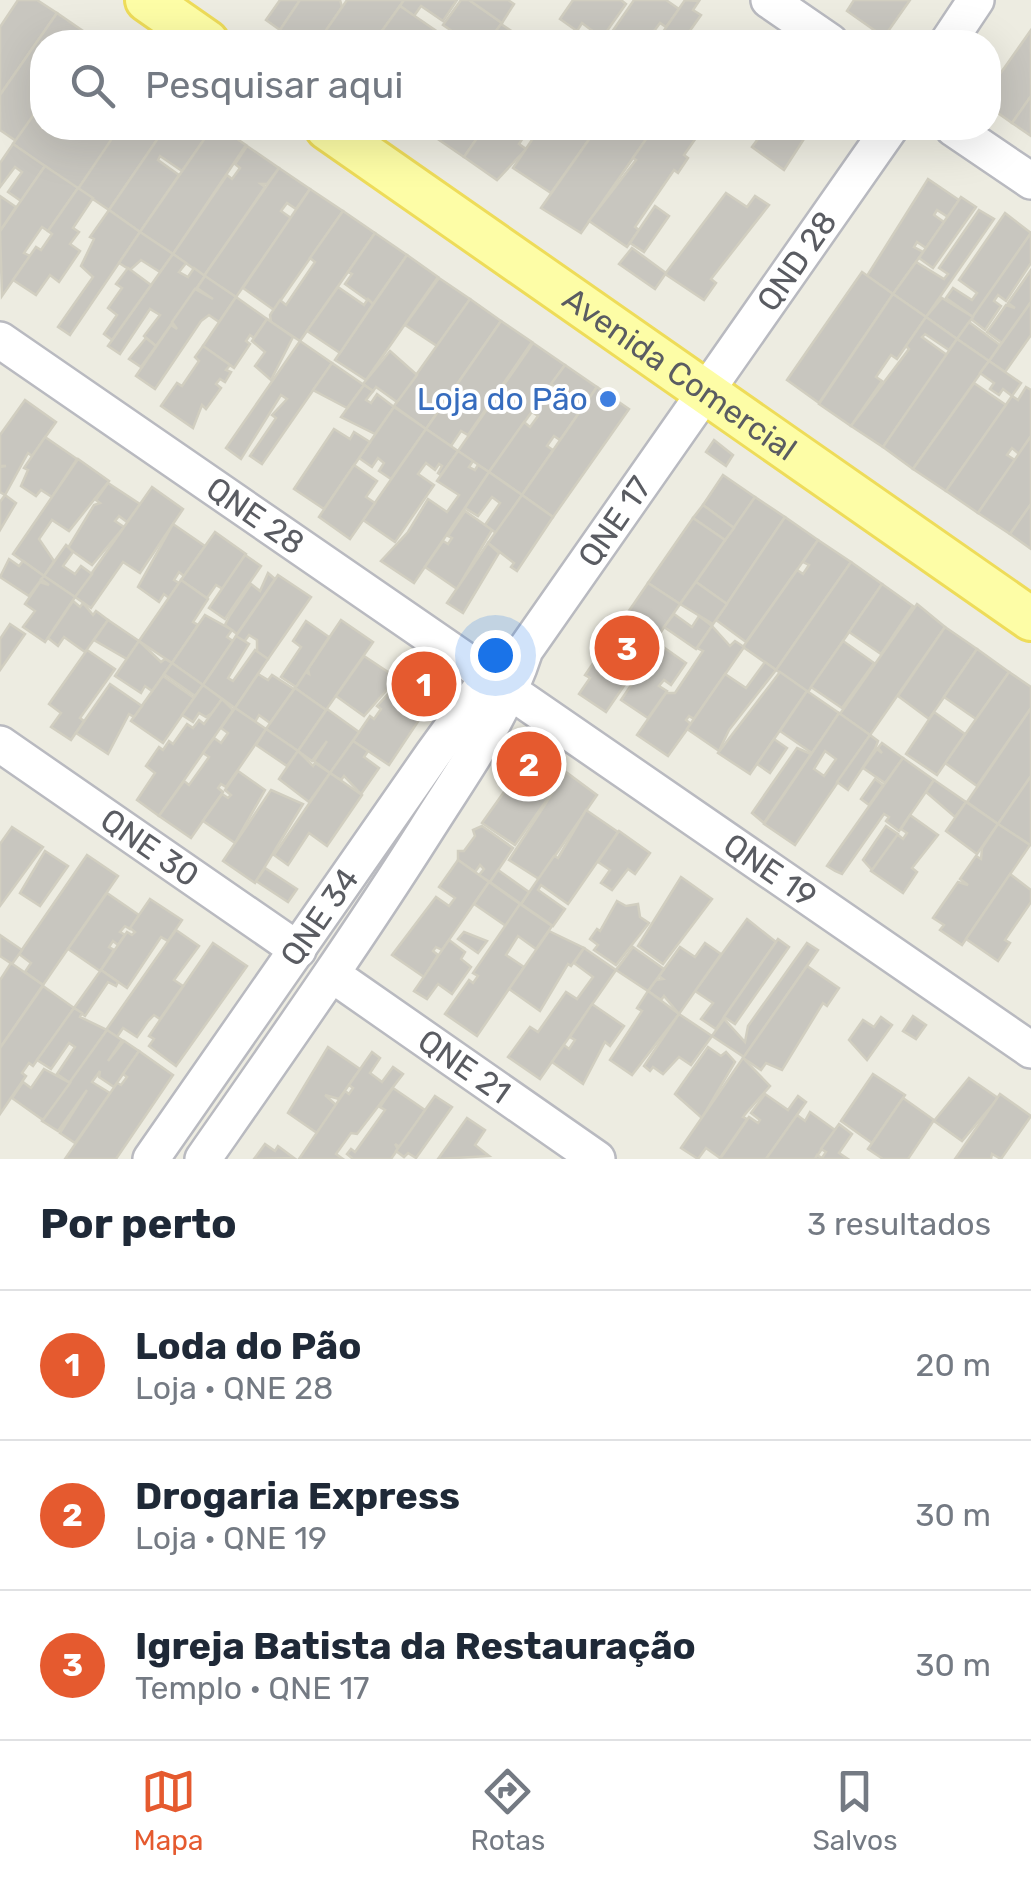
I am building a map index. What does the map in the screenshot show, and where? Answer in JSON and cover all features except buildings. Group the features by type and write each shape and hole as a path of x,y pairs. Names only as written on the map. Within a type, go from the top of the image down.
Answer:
{"main road":[{"path":"147,0 190,30"},
{"name":"Avenida Comercial","path":"344,140 1031,619"}],"street":[{"path":"769,0 813,30"},
{"path":"956,30 976,0"},
{"name":"QND 28","path":"705,395 882,140"},
{"path":"971,140 1031,181"},
{"name":"QNE 28","path":"0,340 500,684"},
{"name":"QNE 17","path":"500,684 705,395"},
{"name":"QNE 34","path":"151,1159 298,950 500,684"},
{"name":"QNE 34","path":"203,1159 332,975 500,684"},
{"name":"QNE 19","path":"500,684 1031,1050"},
{"name":"QNE 30","path":"0,744 298,950"},
{"name":"QNE 21","path":"332,975 597,1159"}],"place":[{"name":"Loja do Pão","path":"608,399"},
{"name":"Igreja Batista da Restauração","path":"627,648"},
{"name":"Loda do Pão","path":"424,684"},
{"name":"Drogaria Express","path":"529,764"}]}
